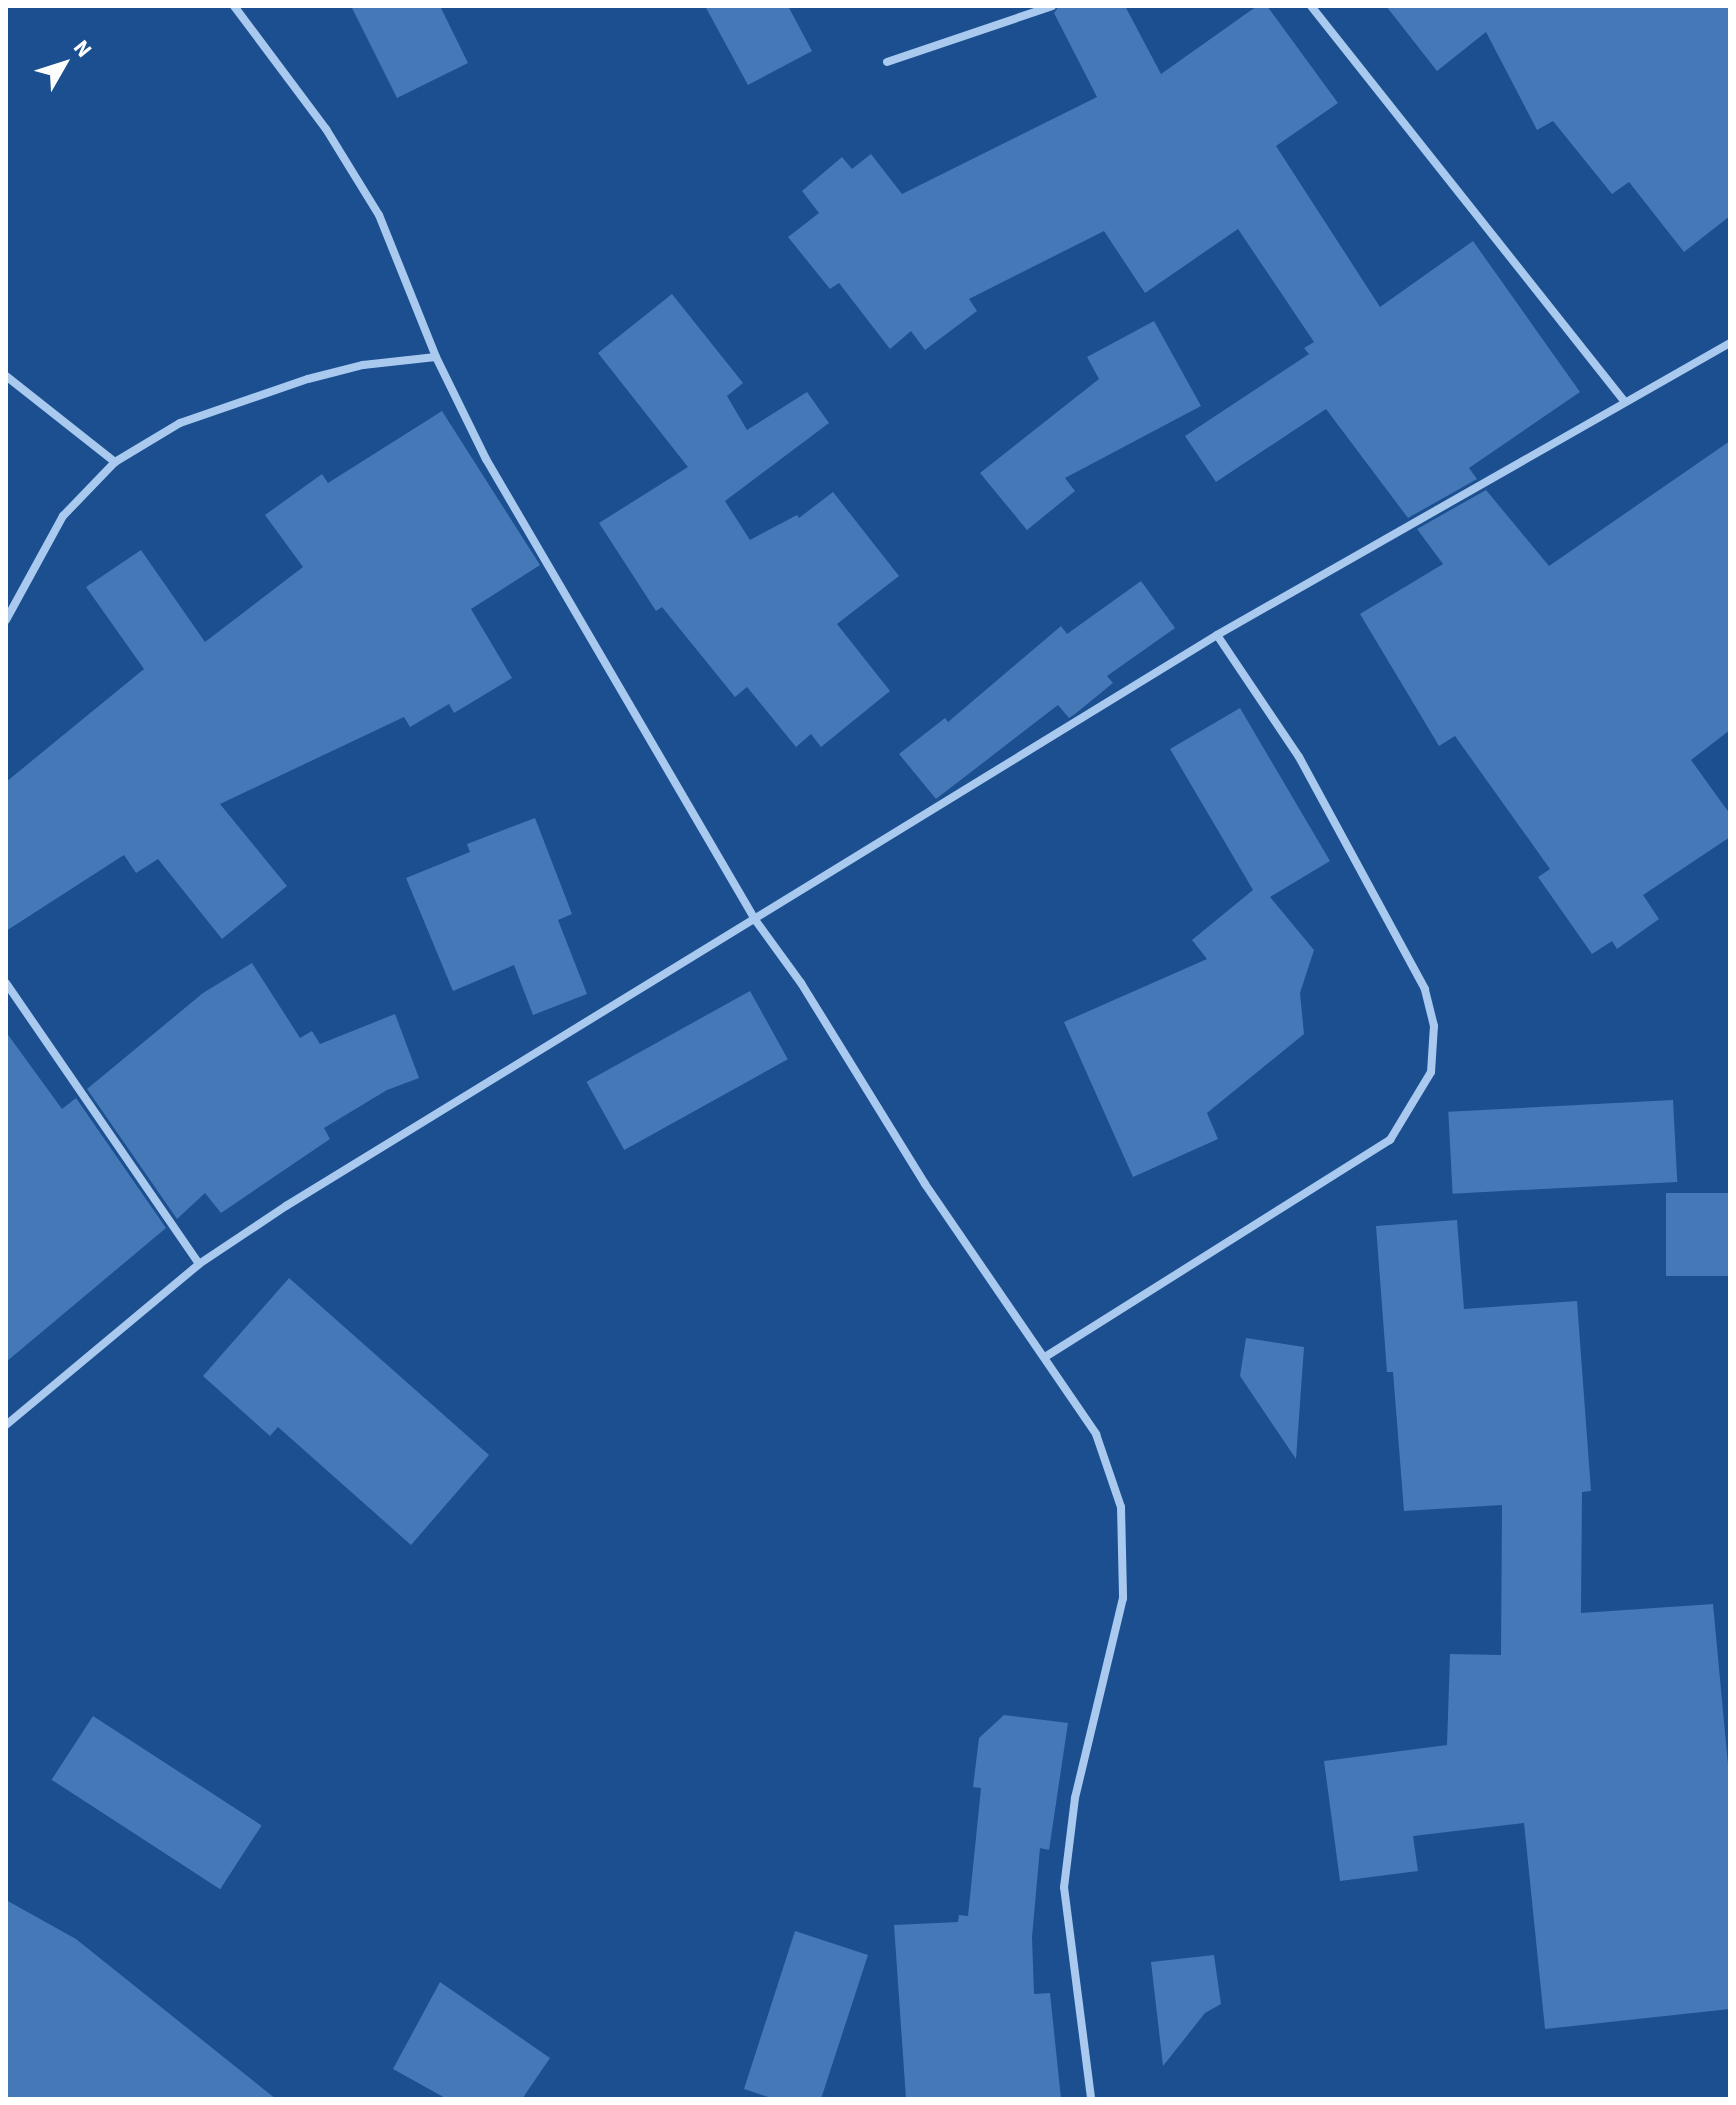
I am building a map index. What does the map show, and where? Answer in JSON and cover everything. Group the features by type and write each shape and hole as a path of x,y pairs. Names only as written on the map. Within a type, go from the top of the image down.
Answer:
{"street":[{"path":"234,6 326,129 379,215 436,357 486,459 756,921 801,983 925,1184 1096,1434 1121,1507 1123,1598 1105,1692 1075,1798 1064,1887 1091,2099"},
{"path":"887,62 1052,6"},
{"path":"1311,6 1625,402"},
{"path":"6,1425 199,1264 1217,635 1730,343"},
{"path":"6,620 63,516 115,462 180,423 308,379 363,365 436,357"},
{"path":"6,376 115,462"},
{"path":"1045,1357 1390,1140 1431,1072 1434,1026 1425,989 1299,757 1217,635"},
{"path":"6,983 199,1264"}],"building":[{"path":"351,6 440,6 468,63 397,98"},
{"path":"705,6 788,6 812,51 748,85"},
{"path":"1059,6 1125,6 1161,74 1257,6 1267,6 1338,103 1276,146 1380,307 1473,241 1580,392 1469,468 1477,479 1408,518 1326,409 1216,482 1185,436 1309,354 1304,348 1314,342 1238,229 1145,293 1104,231 969,299 977,311 925,350 911,331 890,349 839,283 830,289 788,237 819,213 802,191 842,157 852,169 871,154 902,194 1097,97 1054,13"},
{"path":"1386,6 1730,6 1730,216 1684,252 1629,182 1612,194 1553,121 1537,130 1486,32 1437,71"},
{"path":"672,294 743,383 727,396 747,430 807,392 829,423 725,501 750,540 797,515 799,518 833,492 899,576 837,624 890,691 821,747 811,734 796,747 747,687 735,697 662,607 656,611 599,523 688,467 598,353"},
{"path":"1154,321 1201,406 1065,478 1075,491 1027,530 980,473 1099,379 1087,357"},
{"path":"442,411 540,565 471,609 512,678 454,713 449,704 410,727 404,717 220,804 287,886 222,939 158,859 136,873 124,855 6,931 6,782 144,669 86,587 141,550 205,642 303,567 265,515 322,474 328,483"},
{"path":"1730,441 1730,730 1691,760 1730,814 1730,837 1643,895 1659,919 1617,949 1612,941 1592,954 1538,877 1550,869 1455,736 1439,746 1360,614 1443,564 1417,529 1486,490 1549,566"},
{"path":"1141,581 1175,628 1107,676 1113,683 1075,714 1069,718 1058,705 936,799 899,754 945,718 948,722 1061,626 1067,634"},
{"path":"1240,708 1330,861 1270,897 1314,950 1300,993 1304,1034 1207,1113 1218,1139 1133,1177 1064,1022 1207,959 1192,940 1253,890 1170,749"},
{"path":"535,818 572,914 558,920 587,994 533,1015 514,965 453,991 406,878 470,852 467,844"},
{"path":"252,963 300,1038 312,1031 320,1044 395,1014 419,1078 387,1090 324,1128 330,1139 221,1213 205,1193 177,1219 87,1089 203,993"},
{"path":"750,991 788,1059 624,1150 586,1082"},
{"path":"6,1032 62,1109 76,1098 166,1228 6,1362"},
{"path":"1673,1100 1677,1182 1453,1194 1448,1112"},
{"path":"1666,1193 1730,1193 1730,1276 1666,1276"},
{"path":"1457,1220 1464,1309 1577,1301 1591,1491 1582,1492 1581,1613 1713,1604 1730,1786 1730,2009 1545,2029 1524,1823 1413,1836 1418,1871 1340,1881 1324,1761 1447,1745 1450,1654 1501,1655 1502,1505 1404,1511 1393,1372 1387,1372 1376,1226"},
{"path":"289,1278 489,1455 411,1545 278,1427 270,1436 203,1376"},
{"path":"1246,1338 1304,1347 1296,1459 1240,1376"},
{"path":"1004,1715 1068,1723 1049,1850 1040,1848 1032,1937 1034,1994 1050,1993 1061,2099 906,2099 894,1925 958,1922 959,1915 968,1916 981,1788 973,1787 979,1738"},
{"path":"93,1716 262,1825 220,1889 52,1780"},
{"path":"6,1900 76,1939 276,2099 6,2099"},
{"path":"795,1931 868,1955 821,2099 774,2099 744,2089"},
{"path":"1214,1955 1221,2004 1205,2013 1163,2066 1151,1962"},
{"path":"440,1982 550,2058 522,2099 447,2099 393,2069"}]}
